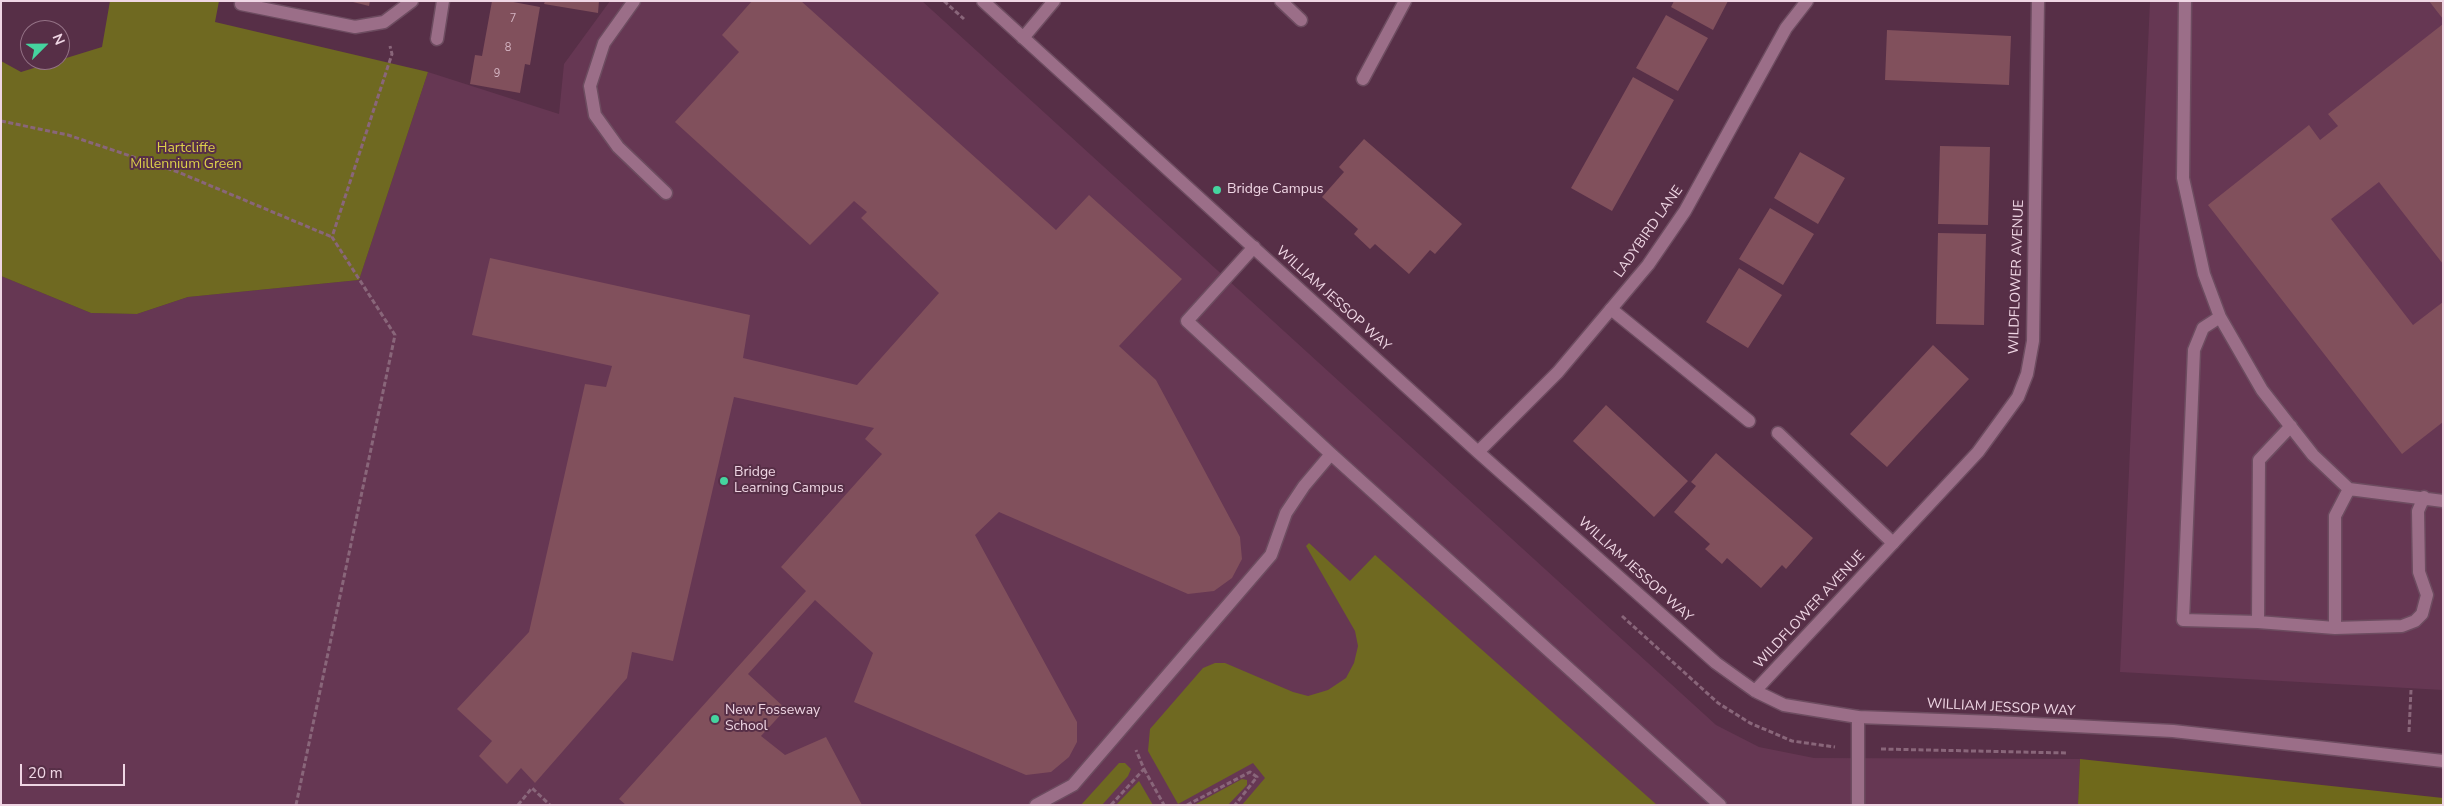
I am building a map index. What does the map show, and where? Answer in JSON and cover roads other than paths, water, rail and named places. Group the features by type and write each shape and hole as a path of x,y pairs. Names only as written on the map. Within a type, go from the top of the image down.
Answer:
{"street":[{"path":"241,4 355,27 384,22 412,1"},
{"path":"437,39 443,1"},
{"path":"634,1 604,43 590,86 595,115 612,139 666,193"},
{"name":"WILLIAM JESSOP WAY","path":"983,1 1478,452 1716,663 1754,691 1784,705 1858,717 2173,731 2443,762"},
{"path":"1023,38 1054,1"},
{"path":"1281,1 1301,20"},
{"path":"1363,79 1405,1"},
{"name":"LADYBIRD LANE","path":"1478,452 1541,391 1648,265 1685,211 1786,28 1807,1"},
{"name":"WILDFLOWER AVENUE","path":"1754,691 1978,452 2018,397 2027,374 2033,341 2038,1"},
{"path":"2185,1 2183,178 2204,274 2220,317 2262,390 2313,455 2348,489 2436,497"},
{"path":"1254,247 1188,321 1331,454 1720,805"},
{"path":"1611,309 1749,421"},
{"path":"2220,317 2203,328 2194,350 2183,620 2258,622 2335,628 2402,626 2415,621 2422,614 2427,595 2419,572 2418,511 2436,497"},
{"path":"2258,622 2259,460 2291,426"},
{"path":"1778,433 1893,543"},
{"path":"1036,805 1073,785 1272,555 1286,513 1304,486 1331,454"},
{"path":"2335,628 2335,516 2348,489"},
{"path":"1858,717 1858,805"}],"place":[{"name":"Bridge Campus","path":"1217,190"},
{"name":"Bridge Learning Campus","path":"724,481"},
{"name":"New Fosseway School","path":"715,719"}],"park label":[{"name":"Hartcliffe Millennium Green","path":"186,158"}]}
